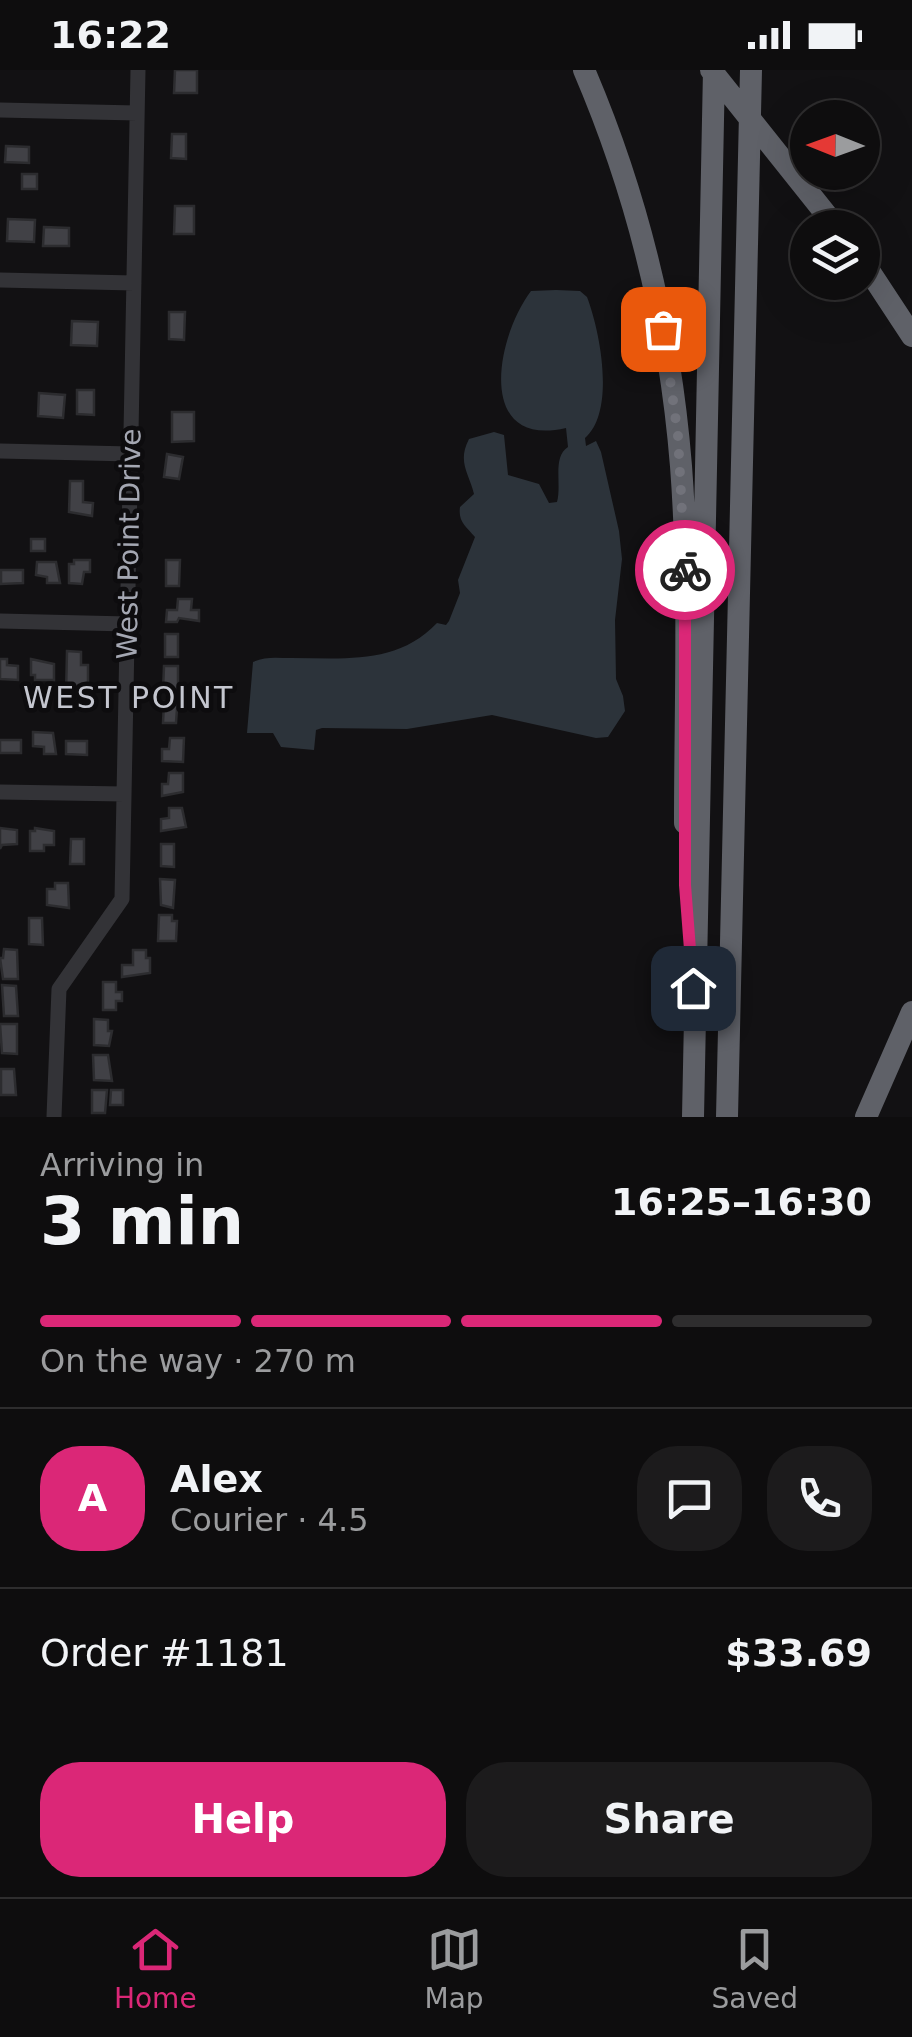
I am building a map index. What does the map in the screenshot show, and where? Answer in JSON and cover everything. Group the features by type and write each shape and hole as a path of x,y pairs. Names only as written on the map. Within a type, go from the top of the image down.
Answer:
{"highway":[{"path":"584,70 622,171 647,255 676,409 685,548 685,885 696,1022"},
{"path":"694,1117 712,70"},
{"path":"712,70 823,210"},
{"path":"726,1117 751,70"},
{"path":"880,287 912,336"},
{"path":"866,1117 912,1012"}],"street":[{"name":"West Point Drive","path":"54,1117 57,996 122,899 138,70"},
{"path":"0,110 138,113"},
{"path":"0,280 134,284"},
{"path":"0,451 131,454"},
{"path":"0,621 128,624"},
{"path":"0,792 124,794"}],"shaded area":[{"path":"531,291 580,291 587,297 600,349 600,409 595,426 585,438 586,446 596,441 601,452 622,559 615,620 616,679 625,711 608,737 596,738 492,715 407,729 322,728 316,730 314,750 281,747 273,733 247,733 253,662 387,653 421,637 437,623 446,625 460,593 458,580 475,537 460,516 460,507 474,494 464,461 469,439 494,432 504,435 508,475 539,484 549,503 557,502 560,457 568,447 566,428 537,430 517,422 506,406 501,385 509,335 519,311"}],"building":[{"path":"175,70 197,70 197,93 174,93"},
{"path":"172,134 186,134 186,159 171,158"},
{"path":"6,146 29,147 29,163 5,162"},
{"path":"22,174 37,174 37,189 22,189"},
{"path":"175,206 194,206 194,234 174,234"},
{"path":"8,219 35,220 34,242 7,241"},
{"path":"44,227 69,228 69,246 43,246"},
{"path":"169,312 185,312 184,340 169,339"},
{"path":"72,321 98,322 97,346 71,345"},
{"path":"77,390 94,390 94,415 77,414"},
{"path":"39,393 65,395 63,418 38,416"},
{"path":"172,412 194,412 194,441 172,442"},
{"path":"167,454 183,457 179,479 164,477"},
{"path":"70,481 83,481 83,502 93,503 92,516 69,512"},
{"path":"31,539 45,539 45,551 31,551"},
{"path":"74,560 90,560 90,572 84,572 82,584 69,583 69,564 74,564"},
{"path":"166,560 180,560 179,586 166,586"},
{"path":"37,562 56,562 60,583 47,583 47,577 36,575"},
{"path":"1,570 23,570 23,583 1,584"},
{"path":"178,599 192,599 191,610 199,610 199,621 179,618 177,622 166,622 167,610 177,610"},
{"path":"165,634 178,634 178,657 165,657"},
{"path":"67,651 81,652 81,665 88,665 88,696 63,699"},
{"path":"0,659 7,659 7,665 18,666 18,680 0,679"},
{"path":"31,659 54,664 54,680 35,680"},
{"path":"164,666 178,666 181,683 177,691 163,691"},
{"path":"164,702 181,702 176,723 163,723"},
{"path":"33,732 53,733 56,754 44,754 44,747 33,746"},
{"path":"170,738 184,738 183,762 162,761 162,749 169,749"},
{"path":"0,740 21,740 21,753 0,753"},
{"path":"66,741 87,741 87,755 66,754"},
{"path":"169,773 183,773 183,792 162,796 162,784 168,784"},
{"path":"169,808 182,808 186,827 161,831 161,819 169,818"},
{"path":"0,828 17,830 17,844 2,845 0,849"},
{"path":"30,831 54,831 54,845 44,845 44,851 30,851"},
{"path":"71,839 84,839 84,864 70,864"},
{"path":"161,844 174,844 174,867 161,866"},
{"path":"160,879 175,880 173,908 161,905"},
{"path":"55,883 68,883 69,908 47,905 47,889 55,889"},
{"path":"159,915 172,915 172,921 177,921 176,941 158,941"},
{"path":"29,918 42,918 43,945 29,944"},
{"path":"4,949 17,950 18,979 3,979 0,958"},
{"path":"133,950 146,950 150,973 122,977 122,965 133,965"},
{"path":"103,982 116,982 116,992 122,992 116,1010 103,1010"},
{"path":"2,985 16,986 18,1016 4,1016"},
{"path":"94,1019 108,1020 108,1031 112,1031 109,1046 94,1045"},
{"path":"0,1024 17,1024 17,1054 2,1053"},
{"path":"93,1055 108,1055 112,1081 94,1080"},
{"path":"1,1069 14,1069 16,1095 1,1095"},
{"path":"92,1090 107,1090 105,1113 92,1113"},
{"path":"111,1090 123,1090 123,1105 110,1105"}],"way so far":[{"path":"663,329 678,436 685,570"}],"district":[{"name":"WEST POINT","path":"129,697"}],"route":[{"path":"685,570 685,885 693,988"}]}
